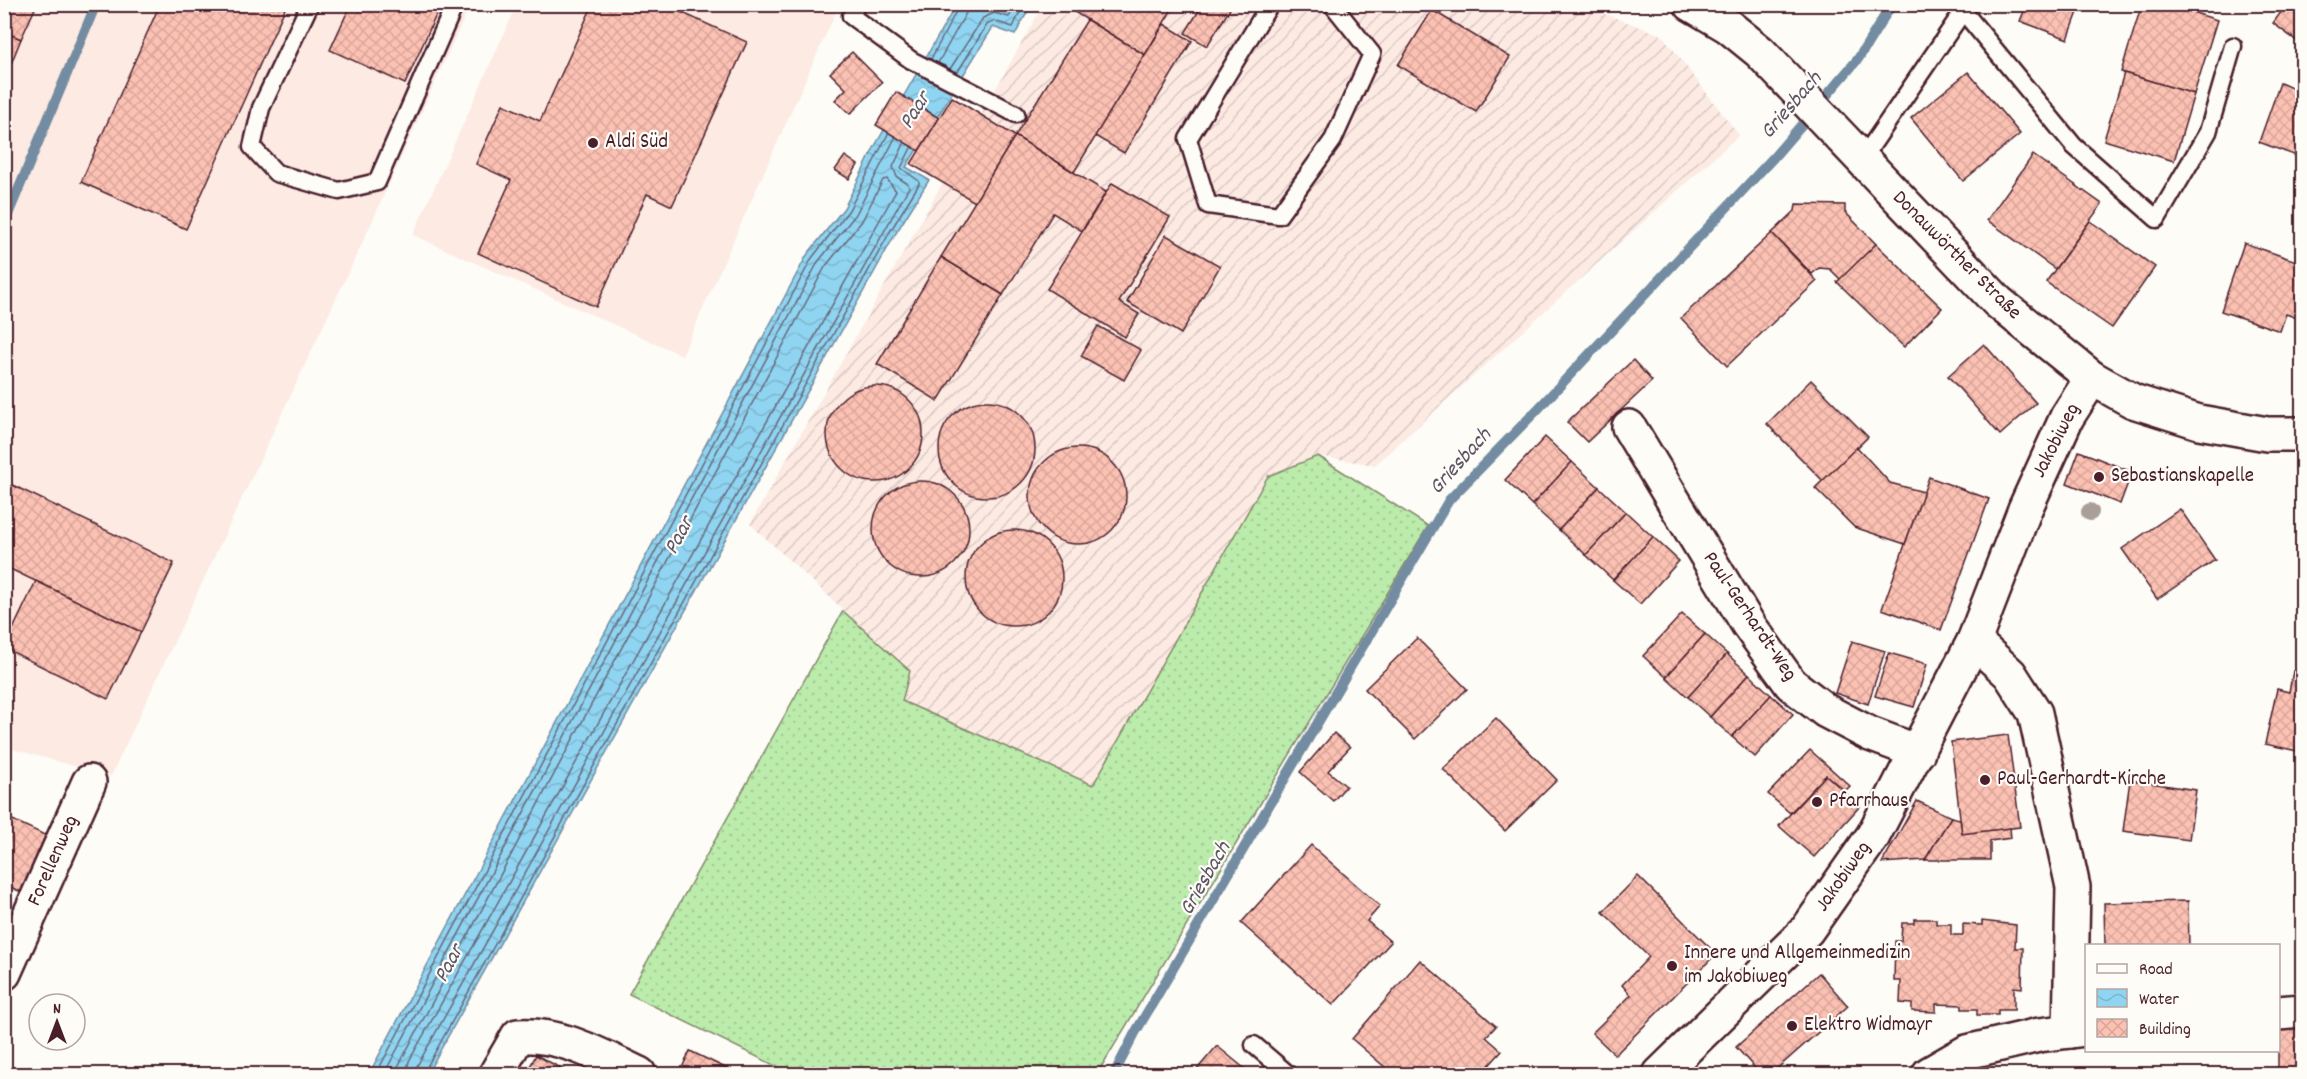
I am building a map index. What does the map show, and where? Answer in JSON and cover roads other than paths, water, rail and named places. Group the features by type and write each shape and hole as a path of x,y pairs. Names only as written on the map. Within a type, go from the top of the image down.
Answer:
{"street":[{"name":"Donauwörther Straße","path":"1705,8 1760,52 1998,302 2092,378 2133,401 2199,422 2267,434 2302,434"},
{"name":"Jakobiweg","path":"1660,1074 1808,930 1873,836 1974,640 2025,509 2067,417 2092,378"},
{"name":"Paul-Gerhardt-Weg","path":"1629,427 1748,624 1791,684 1826,711 1870,734 1918,752"},
{"path":"1929,1074 1967,1052 2039,1035 2078,1030 2073,887 2035,713 2010,674 1974,640"},
{"name":"Forellenweg","path":"4,973 89,782"},
{"path":"2280,1013 2302,1011"},
{"path":"496,1074 518,1036 540,1035 583,1047 639,1074"}],"lane":[{"path":"310,4 261,108 252,147 276,173 339,191 377,182 455,4"},
{"path":"857,4 851,16 911,60 1016,114"},
{"path":"1270,4 1188,139 1208,205 1279,215 1333,140 1372,54 1332,4"},
{"path":"1852,151 1965,8 2074,146 2157,219 2208,132 2233,46"},
{"path":"1254,1045 1288,1074"}],"water":[{"name":"Paar","path":"956,5 1031,5 1015,35 993,27 906,167 929,180 896,233 427,1074 369,1074 807,255 844,208 876,144"}],"waterway":[{"path":"4,224 96,4"},
{"name":"Griesbach","path":"1114,1074 1135,1033 1449,500 1538,409 1773,158 1858,59 1892,4"}],"place":[{"name":"Aldi Süd","path":"593,143"},
{"name":"Sebastianskapelle","path":"2099,477"},
{"name":"Paul-Gerhardt-Kirche","path":"1985,780"},
{"name":"Pfarrhaus","path":"1817,802"},
{"name":"Innere und Allgemeinmedizin im Jakobiweg","path":"1672,966"},
{"name":"Elektro Widmayr","path":"1792,1026"}]}
